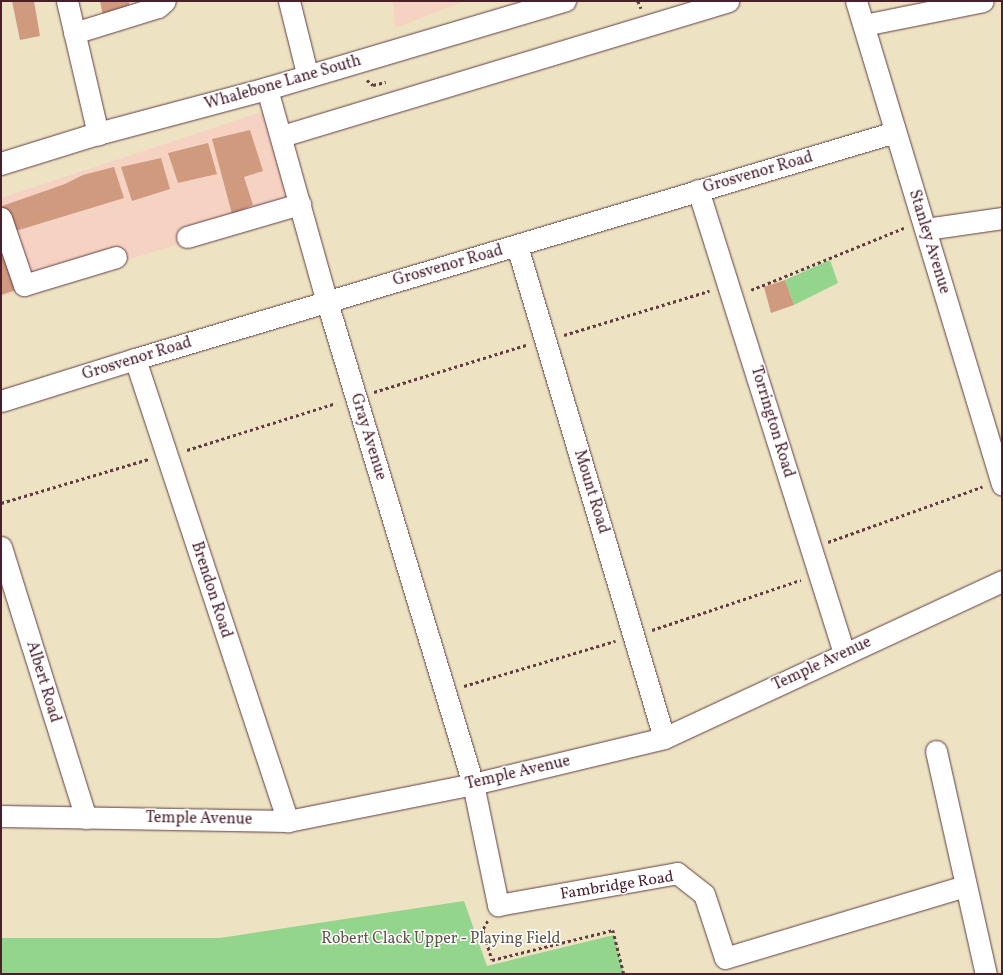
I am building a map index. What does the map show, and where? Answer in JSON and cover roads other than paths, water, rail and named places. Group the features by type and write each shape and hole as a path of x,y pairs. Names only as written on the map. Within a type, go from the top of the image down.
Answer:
{"main road":[{"name":"Whalebone Lane South","path":"1,164 98,134 267,89 565,1"}],"street":[{"path":"67,1 98,134"},
{"path":"74,32 158,6 165,1"},
{"path":"289,1 308,77"},
{"path":"282,136 728,1"},
{"name":"Stanley Avenue","path":"856,1 924,225 994,427 1002,482"},
{"path":"864,25 983,1"},
{"name":"Gray Avenue","path":"267,89 282,136 327,302 473,784"},
{"name":"Grosvenor Road","path":"1,401 135,359 895,132"},
{"name":"Torrington Road","path":"698,190 844,654"},
{"path":"187,237 300,204"},
{"path":"1,218 24,285 116,256"},
{"path":"924,225 1002,218"},
{"name":"Mount Road","path":"517,246 664,738"},
{"name":"Brendon Road","path":"135,359 288,821"},
{"name":"Albert Road","path":"1,547 86,818"},
{"name":"Temple Avenue","path":"1,816 288,821 473,784 664,738 1002,581"},
{"path":"936,751 965,886 986,974"},
{"name":"Fambridge Road","path":"473,784 498,905 678,874 704,894 727,966 965,886"}],"park label":[{"name":"Robert Clack Upper - Playing Field","path":"441,939"}]}
